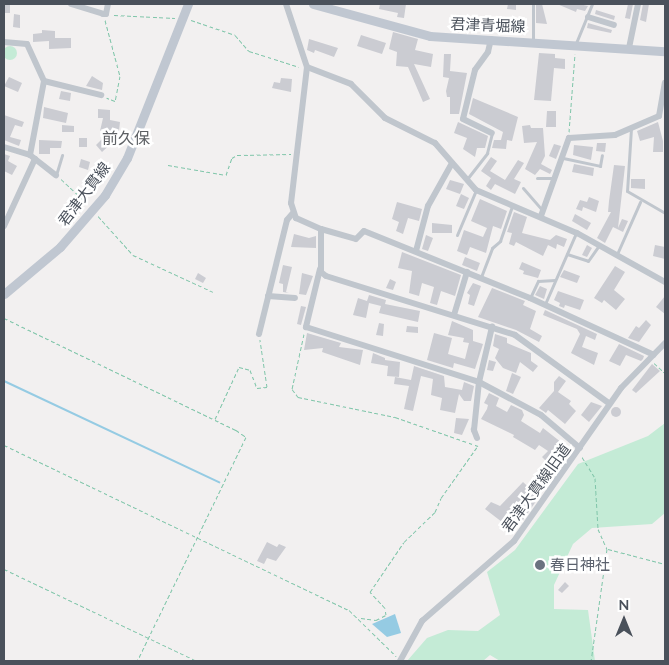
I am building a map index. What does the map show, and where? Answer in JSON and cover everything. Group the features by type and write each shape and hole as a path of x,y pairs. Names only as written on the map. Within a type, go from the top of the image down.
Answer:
{"main road":[{"name":"君津大貫線","path":"4,294 60,247 105,195 126,158 188,4"},
{"name":"君津青堀線","path":"312,4 430,36 533,40 665,50"}],"street":[{"path":"71,4 105,14 108,4"},
{"path":"259,334 287,220 292,214 296,155 307,68 286,4"},
{"path":"629,48 638,4"},
{"path":"588,17 614,25"},
{"path":"491,39 488,52 475,70 463,119 492,133"},
{"path":"4,42 27,44 44,81 33,157 4,226"},
{"path":"307,68 351,84 385,118 435,143 476,190 512,207 542,213 665,282"},
{"path":"44,81 102,95"},
{"path":"542,213 569,138 611,136 659,116 665,83"},
{"path":"4,147 33,157 56,175"},
{"path":"416,251 428,206 452,163"},
{"path":"292,214 320,229 356,239 364,231 416,251 545,304 652,357"},
{"path":"320,229 320,269 306,327 479,382 541,415 580,448"},
{"path":"320,269 326,276 492,327 526,340 610,404"},
{"path":"454,315 467,272"},
{"path":"268,296 295,298"},
{"path":"477,438 474,430 479,382 492,327"},
{"name":"君津大貫線旧道","path":"400,661 422,621 514,541 610,404 665,343"}],"lane":[{"path":"533,4 533,40"},
{"path":"576,43 592,4"},
{"path":"631,127 627,191 640,202 665,213"},
{"path":"467,179 487,153 492,133"},
{"path":"56,175 62,155"},
{"path":"562,158 600,166 602,156"},
{"path":"537,178 554,178"},
{"path":"523,188 542,213"},
{"path":"458,235 476,190"},
{"path":"617,254 640,202"},
{"path":"481,277 493,247 500,241 512,207"},
{"path":"545,304 577,233"},
{"path":"567,254 588,261 600,244"},
{"path":"530,298 538,281 555,280"}],"path":[{"path":"102,95 115,101 120,79 105,14 182,18 235,35 249,51 307,68"},
{"path":"569,138 576,43"},
{"path":"168,165 226,175 232,158 237,156 265,152 296,155"},
{"path":"130,252 213,292"},
{"path":"4,318 215,419 246,437 138,661"},
{"path":"306,327 293,394 395,417 478,446"},
{"path":"215,419 239,367 250,370 257,388 267,387 259,334"},
{"path":"652,357 665,373"},
{"path":"4,445 198,536 360,618 376,620 386,615 385,608 370,592 404,542 435,512 441,498 478,446 477,438"},
{"path":"580,448 595,478 597,524 607,549 591,661"},
{"path":"607,549 665,564"},
{"path":"4,569 196,661"},
{"path":"360,618 400,661"}],"green space":[{"path":"10,46 15,48 17,53 15,58 10,60 5,58 3,53 5,48"},
{"path":"665,423 665,513 652,524 592,528 573,544 554,585 554,609 588,610 595,661 500,661 490,655 483,661 407,661 427,638 448,630 478,631 500,615 487,572 515,550 578,464 648,436"}],"water":[{"path":"395,614 401,633 387,637 372,624"}],"building":[{"path":"4,4 10,4 10,13 4,13"},
{"path":"380,4 406,4 404,18 397,17 398,13 379,9"},
{"path":"508,4 516,4 516,10 507,9"},
{"path":"536,4 542,4 547,24 536,23"},
{"path":"557,4 588,6 585,11 577,9 576,12"},
{"path":"628,4 633,4 630,19 625,18"},
{"path":"643,4 649,4 646,22 640,20"},
{"path":"596,10 615,16 614,20 595,14"},
{"path":"14,14 20,15 20,28 13,27"},
{"path":"512,19 526,20 526,31 511,30"},
{"path":"588,23 612,30 611,33 587,28"},
{"path":"42,30 55,31 55,38 71,38 71,48 49,49 49,41 33,42 33,34 42,33"},
{"path":"393,32 418,39 415,50 433,54 431,67 414,64 430,99 423,102 408,67 396,66 397,52 389,49"},
{"path":"361,35 386,43 382,54 357,46"},
{"path":"309,39 338,48 334,57 315,50 314,53 307,50"},
{"path":"539,53 555,54 555,58 565,59 565,69 554,68 551,101 534,100"},
{"path":"444,54 451,54 450,71 467,73 459,114 450,114 450,97 447,97 446,91 449,78 443,77"},
{"path":"92,76 103,83 102,90 86,86"},
{"path":"9,77 22,83 18,92 4,86"},
{"path":"281,78 292,79 291,92 272,88 274,82 280,83"},
{"path":"61,91 71,93 70,101 59,99"},
{"path":"473,98 518,117 512,141 507,140 506,149 492,148 494,140 501,140 503,132 469,114"},
{"path":"44,107 68,113 66,123 43,118"},
{"path":"98,109 110,110 110,120 120,122 119,131 115,130 115,140 102,152 96,145 108,133 100,131 103,118 98,118"},
{"path":"547,111 556,111 556,127 546,127"},
{"path":"4,115 24,122 22,127 15,125 10,137 21,140 19,146 4,140"},
{"path":"458,122 488,136 485,148 477,148 475,157 463,149 467,138 454,133"},
{"path":"658,122 663,141 663,152 653,152 654,137 640,141 637,131"},
{"path":"62,125 74,126 74,132 62,132"},
{"path":"530,125 531,128 543,128 545,156 541,164 552,170 550,174 540,169 535,175 525,169 537,142 524,143 522,126"},
{"path":"79,138 87,138 87,147 79,147"},
{"path":"39,140 62,141 61,148 50,148 50,154 39,154"},
{"path":"597,143 606,143 605,152 596,151"},
{"path":"554,144 561,146 556,159 549,156"},
{"path":"574,145 593,147 591,160 573,155"},
{"path":"4,154 10,156 8,161 17,166 12,175 4,171"},
{"path":"491,157 497,161 490,171 505,180 518,160 524,163 514,179 521,182 515,194 495,184 491,190 486,186 491,178 481,171"},
{"path":"81,159 90,162 88,170 79,167"},
{"path":"574,164 594,168 593,176 572,172"},
{"path":"614,165 625,166 618,228 622,219 628,221 623,232 613,227 605,243 597,238 611,212 608,212"},
{"path":"631,179 645,179 645,189 631,188"},
{"path":"450,180 464,184 460,194 446,189"},
{"path":"461,194 469,198 464,209 456,206"},
{"path":"589,197 599,201 596,212 583,207 582,211 576,209 580,200 587,202"},
{"path":"480,199 507,211 501,229 493,226 486,253 470,247 467,255 457,251 464,230 483,237 487,228 471,221"},
{"path":"397,202 422,209 419,221 408,218 403,234 396,231 399,222 392,219"},
{"path":"514,212 527,217 522,233 550,240 556,235 567,239 564,247 557,244 556,249 548,245 543,256 516,242 514,246 509,244 512,233 507,232"},
{"path":"575,214 591,223 587,230 572,221"},
{"path":"432,223 452,225 452,233 432,233"},
{"path":"294,234 309,238 316,236 316,248 291,247"},
{"path":"426,235 433,238 428,251 422,249"},
{"path":"587,245 592,248 587,257 582,255"},
{"path":"655,245 665,247 665,259 653,256"},
{"path":"402,252 461,275 455,296 441,291 437,305 430,303 434,287 422,283 419,296 409,293 412,271 398,268"},
{"path":"465,257 480,263 477,271 462,265"},
{"path":"522,262 541,270 538,278 523,274 524,271 519,269"},
{"path":"283,265 292,267 286,292 289,293 283,292 283,284 279,283"},
{"path":"615,266 625,272 614,290 625,299 616,310 604,300 602,303 594,298"},
{"path":"564,270 580,276 577,283 560,277"},
{"path":"198,273 206,278 203,283 195,279"},
{"path":"302,273 313,276 306,295 299,294"},
{"path":"390,279 396,282 393,290 386,288"},
{"path":"473,283 481,286 474,306 468,304 470,295 467,293"},
{"path":"540,286 547,289 544,299 535,295"},
{"path":"492,288 525,301 523,305 536,311 530,329 542,336 539,342 516,330 478,317"},
{"path":"558,291 584,300 580,310 565,305 564,308 559,306 560,303 554,300"},
{"path":"369,295 386,300 385,304 420,311 418,322 379,313 381,306 369,303 366,318 353,315 358,298 367,301"},
{"path":"665,296 665,314 656,307"},
{"path":"301,306 306,307 301,325 297,324"},
{"path":"545,310 597,334 595,340 586,336 582,347 598,353 594,365 571,353 580,334 577,329 543,315"},
{"path":"646,320 651,325 639,342 628,338 636,326 639,328"},
{"path":"452,321 473,330 473,341 483,344 475,369 454,363 453,368 427,360 434,333 452,338 448,354 465,359 469,343 463,342 464,338 448,335"},
{"path":"379,323 384,324 383,336 376,335"},
{"path":"407,326 418,327 418,333 406,332"},
{"path":"307,333 341,343 339,347 363,350 360,365 322,352 323,348 304,350"},
{"path":"495,334 507,338 507,343 531,353 531,361 538,366 533,372 520,362 516,373 503,368 495,358 499,349 493,346"},
{"path":"619,344 644,356 643,359 641,361 626,355 620,366 609,361"},
{"path":"373,353 385,358 385,360 400,362 399,377 387,376 388,366 371,363"},
{"path":"489,360 496,362 493,371 487,370"},
{"path":"652,364 660,371 636,393 632,390"},
{"path":"414,366 444,376 445,387 462,390 464,382 474,386 471,401 464,401 459,394 455,413 440,410 442,398 431,395 433,379 421,376 413,411 404,409 409,386 394,384 395,377 411,380"},
{"path":"512,373 521,377 513,394 506,391"},
{"path":"559,376 566,381 558,392 571,401 569,404 576,411 565,424 548,410 546,413 539,408 554,391 554,382"},
{"path":"489,393 499,398 496,406 507,412 511,405 522,410 524,415 521,421 540,433 543,428 571,450 563,462 556,457 549,464 542,457 548,451 539,445 535,450 513,437 514,435 481,419 487,409 488,405 484,403"},
{"path":"591,402 602,406 589,422 581,415"},
{"path":"614,407 618,407 621,412 620,416 614,417 611,414 611,410"},
{"path":"456,418 469,419 462,435 454,433"},
{"path":"523,482 539,497 518,527 505,518 502,522 485,509 491,502 500,506"},
{"path":"267,542 277,547 279,544 286,547 276,561 267,558 264,564 257,561"},
{"path":"565,582 569,586 562,593 558,590"}],"waterway":[{"path":"4,381 219,482"}],"place":[{"name":"春日神社","path":"540,565"}],"district":[{"name":"前久保","path":"126,138"}]}
